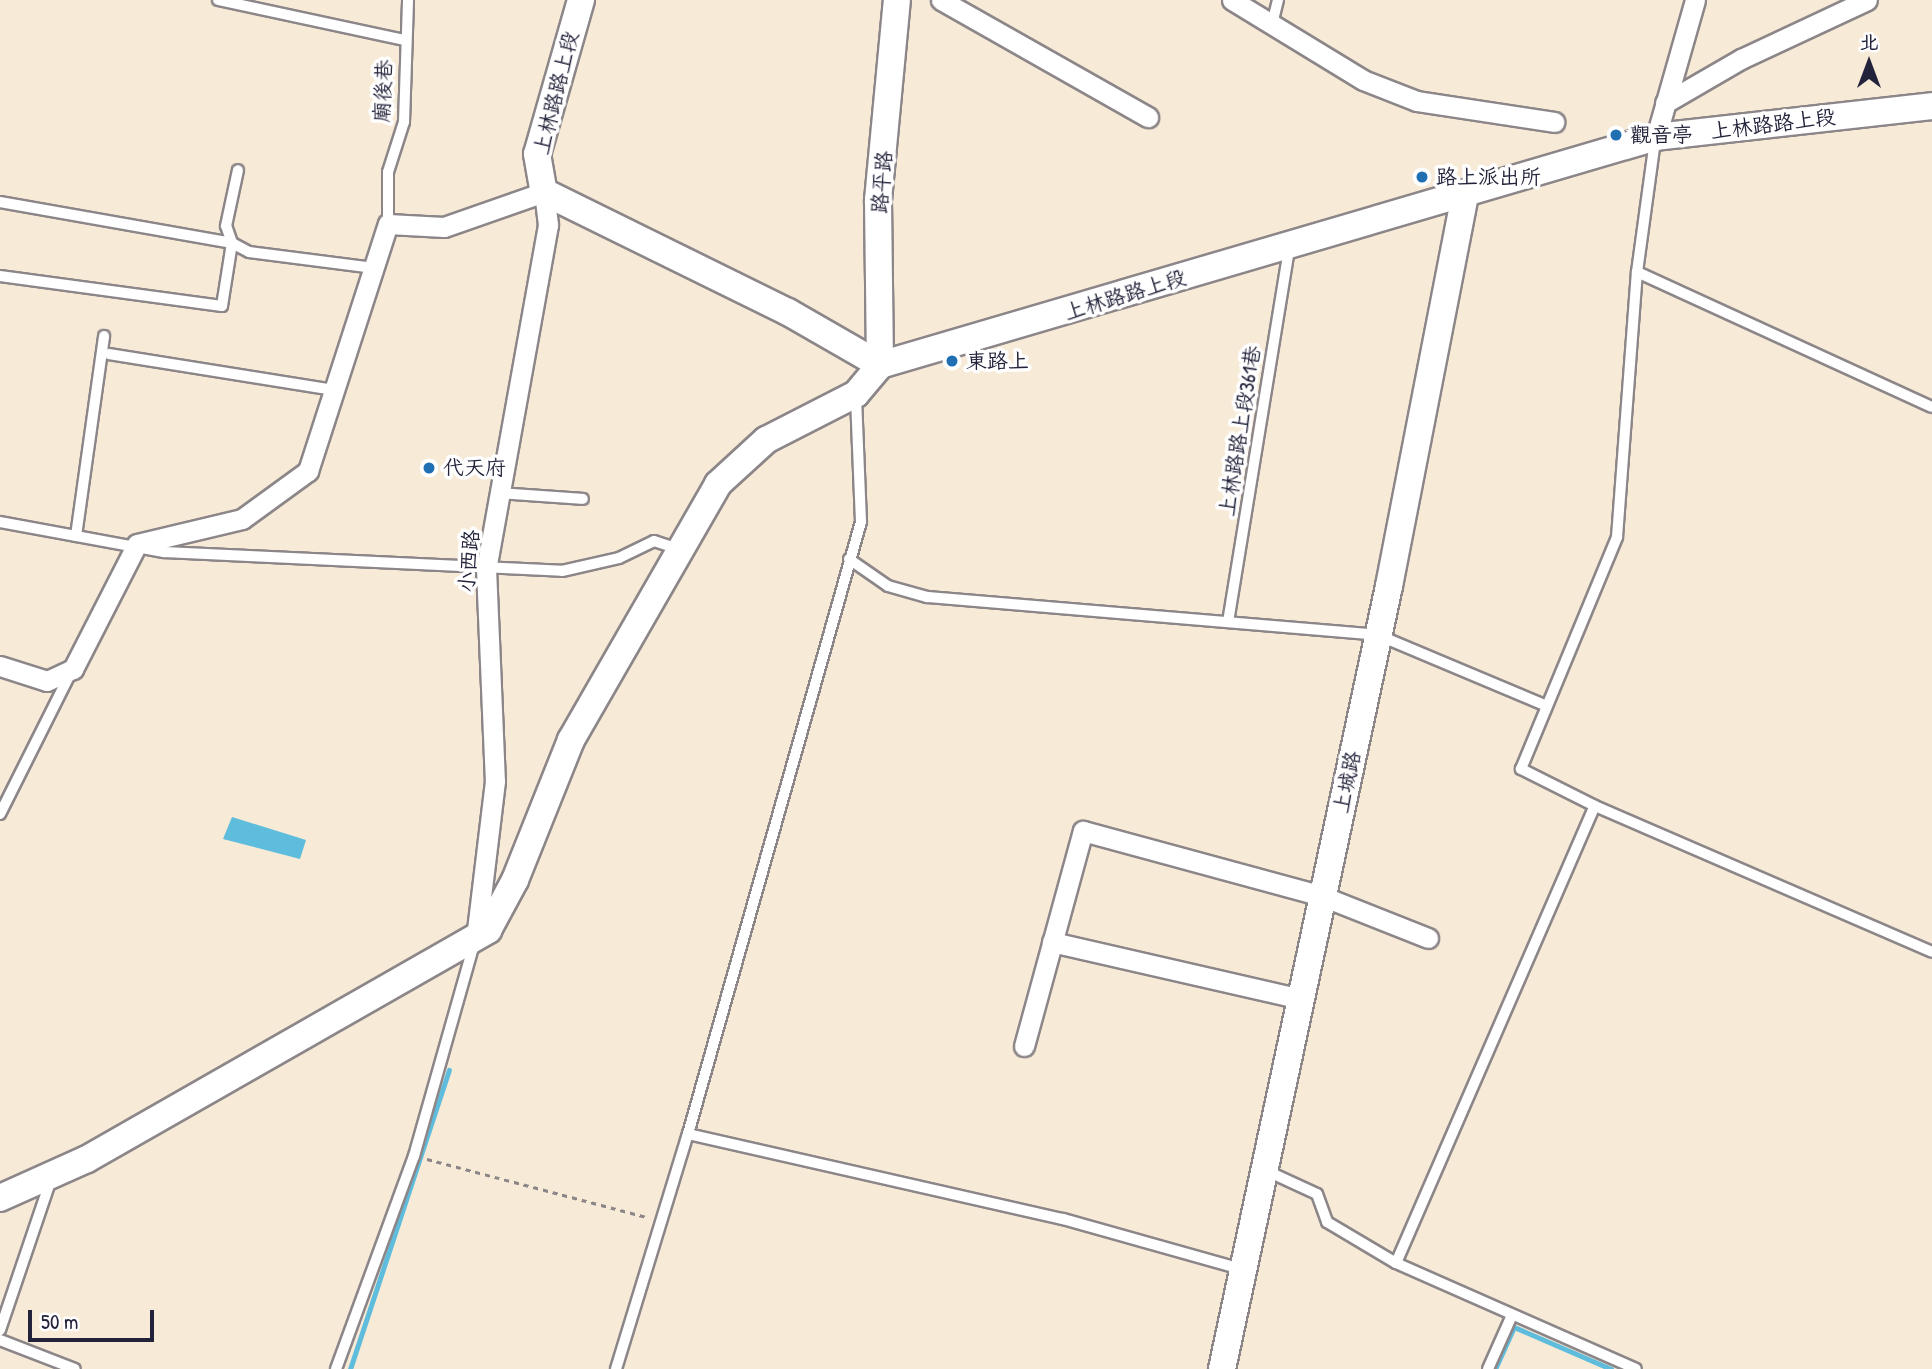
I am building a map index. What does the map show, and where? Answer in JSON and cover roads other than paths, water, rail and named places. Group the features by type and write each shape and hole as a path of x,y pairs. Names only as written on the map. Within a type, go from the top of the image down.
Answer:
{"street":[{"name":"上林路路上段","path":"544,192 537,154 582,0"},
{"name":"路平路","path":"880,365 878,200 897,0"},
{"path":"941,0 1147,117"},
{"path":"1231,0 1271,28 1363,80 1418,101 1554,122"},
{"path":"1656,137 1695,0"},
{"path":"1665,103 1741,59 1867,0"},
{"name":"上林路路上段","path":"880,365 1656,137 1932,106"},
{"path":"0,666 47,681 73,669 137,544 242,519 308,471 388,224 444,227 544,192 788,312 880,365 856,394 766,440 718,484 678,549 571,740 509,890 488,930 270,1058 52,1175 0,1199"},
{"name":"小西路","path":"476,938 495,781 486,568 548,225 544,192"},
{"name":"上城路","path":"1222,1369 1378,635 1465,194"},
{"path":"1024,1046 1083,831 1322,895 1428,938"},
{"path":"1052,942 1300,999"}],"lane":[{"path":"218,0 405,40"},
{"name":"廟後巷","path":"388,224 388,172 404,122 408,0"},
{"path":"1271,28 1278,0"},
{"path":"1656,137 1637,272 1617,537 1521,769 1595,806 1932,952"},
{"path":"0,276 222,306 232,243 226,226 238,170"},
{"path":"0,202 232,243 249,252 374,268"},
{"name":"上林路路上段361巷","path":"1228,622 1289,246"},
{"path":"1637,272 1932,407"},
{"path":"76,536 104,335"},
{"path":"109,354 335,390"},
{"path":"615,1369 688,1134 860,522 856,394"},
{"path":"500,494 583,499"},
{"path":"0,522 137,544 164,552 486,568 562,571 619,558 654,541 678,549"},
{"path":"849,559 888,586 927,597 1378,635 1547,706"},
{"path":"0,814 73,669"},
{"path":"1396,1264 1595,806"},
{"path":"336,1369 414,1156 476,938"},
{"path":"688,1134 1063,1219 1243,1270"},
{"path":"1263,1169 1317,1194 1327,1222 1396,1264 1636,1369"},
{"path":"0,1330 52,1175"},
{"path":"1488,1369 1512,1315"},
{"path":"0,1340 75,1369"}],"water":[{"path":"232,817 306,840 300,859 223,839"}],"waterway":[{"path":"350,1369 449,1070"},
{"path":"1495,1369 1514,1327 1611,1369"}],"place":[{"name":"觀音亭","path":"1616,135"},
{"name":"路上派出所","path":"1422,177"},
{"name":"東路上","path":"952,361"},
{"name":"代天府","path":"429,468"}]}
